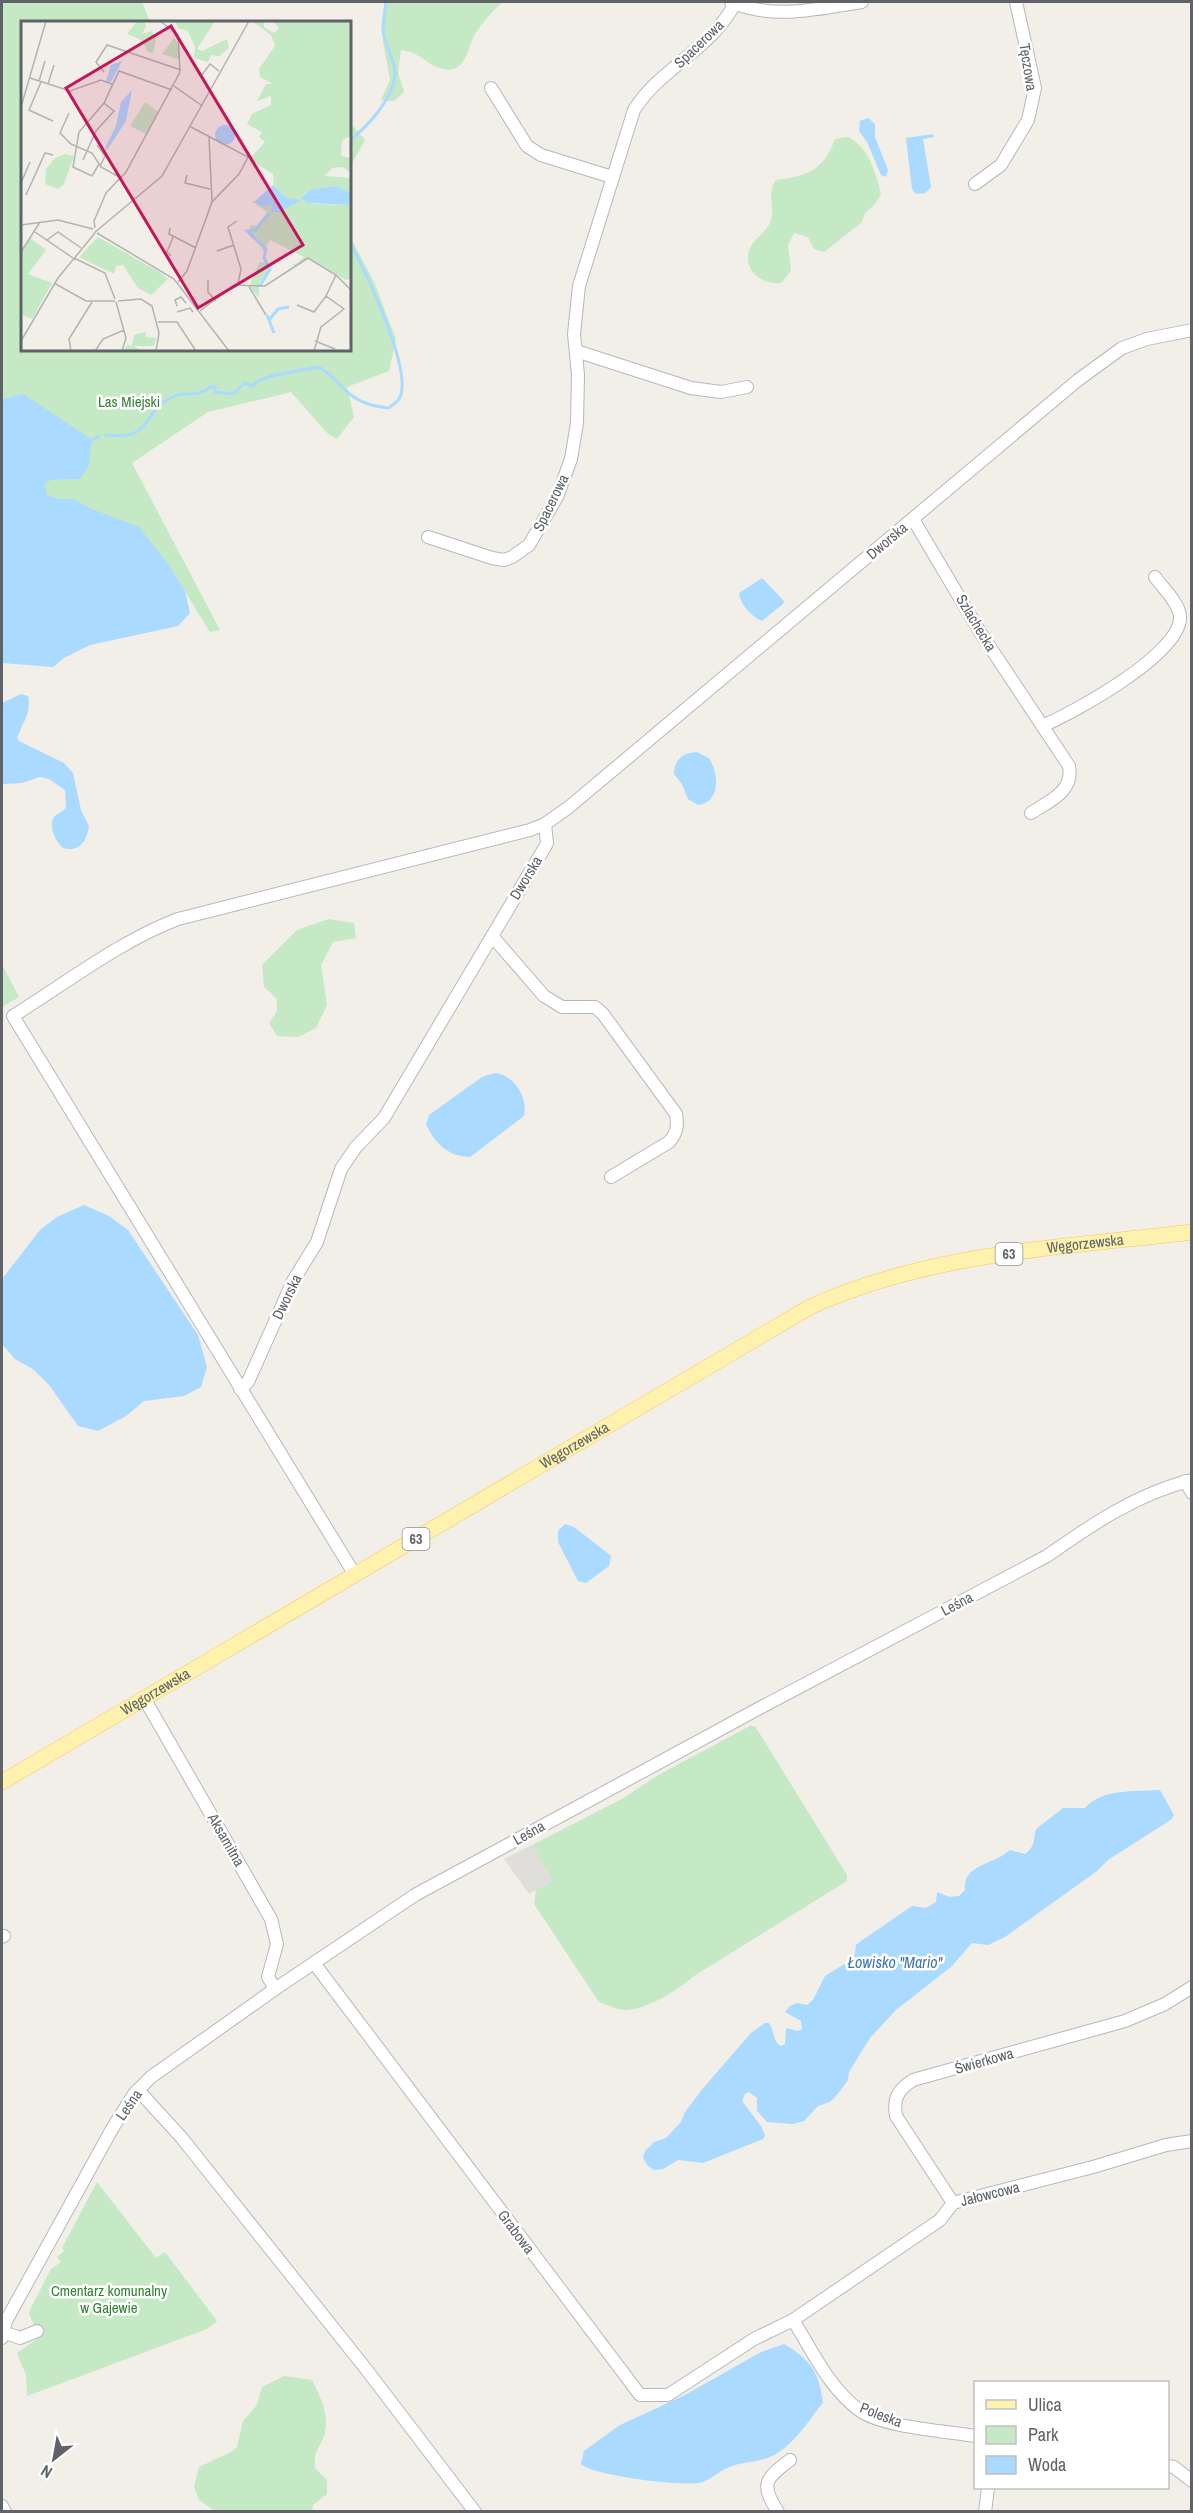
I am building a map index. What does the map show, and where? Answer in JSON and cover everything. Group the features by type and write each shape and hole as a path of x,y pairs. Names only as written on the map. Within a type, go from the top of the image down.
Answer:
{"main road":[{"name":"Węgorzewska","path":"2,1782 751,1340 831,1298 906,1272 963,1259 1191,1232"}],"street":[{"path":"733,2 753,9 802,12 862,2"},
{"name":"Spacerowa","path":"428,537 469,552 504,560 529,545 557,497 571,459 578,402 574,313 579,286 634,110 641,99 721,26 733,2"},
{"name":"Tęczowa","path":"975,184 1001,165 1028,120 1035,88 1016,2"},
{"path":"491,88 527,146 541,155 612,177"},
{"name":"Dworska","path":"240,1389 248,1382 293,1281 317,1242 334,1188 348,1157 384,1118 492,936 547,843 545,824 583,796 1101,363 1122,348 1147,339 1191,330"},
{"path":"576,351 691,388 721,392 747,387"},
{"name":"Szlachecka","path":"913,519 980,632 1069,766 1070,782 1059,795 1031,813"},
{"path":"1042,726 1064,717 1109,690 1146,663 1177,633 1180,615 1175,603 1155,577"},
{"path":"355,1575 13,1016 112,952 157,927 178,919 530,830 545,824"},
{"path":"492,936 544,996 562,1007 595,1007 603,1014 676,1114 678,1126 675,1136 669,1143 611,1177"},
{"path":"1188,1481 1191,1493"},
{"name":"Leśna","path":"2,2335 6,2321 112,2129 138,2090 151,2077 275,1989 415,1895 756,1710 1047,1556 1113,1512 1141,1498 1188,1481"},
{"name":"Aksamitna","path":"144,1698 271,1919 277,1944 268,1977 275,1989"},
{"name":"Grabowa","path":"314,1963 640,2395 668,2395 754,2339"},
{"name":"Świerkowa","path":"953,2203 896,2116 894,2104 897,2093 903,2087 913,2080 1125,2022 1165,2004 1191,1987"},
{"path":"138,2090 188,2146 366,2369 475,2511"},
{"name":"Jałowcowa","path":"754,2339 793,2320 940,2220 953,2203 1094,2167 1166,2145 1191,2141"},
{"name":"Poleska","path":"793,2320 843,2396 860,2411 903,2425 974,2436"},
{"path":"2,2335 20,2338 37,2331"},
{"path":"778,2511 768,2496 766,2488 770,2476 790,2460"},
{"path":"1169,2466 1174,2467 1191,2481"},
{"path":"985,2511 988,2489"},
{"path":"2,2506 5,2511"}],"shaded area":[{"path":"532,1845 553,1881 529,1894 504,1859"}],"green space":[{"name":"Las Miejski","path":"2,2 142,2 150,21 21,21 21,351 351,351 351,239 374,282 396,339 389,371 347,387 354,417 337,439 328,434 291,392 208,412 132,463 220,630 210,632 168,564 92,509 74,499 47,496 44,484 51,480 80,479 23,394 2,399"},
{"path":"386,2 503,2 475,34 465,59 457,68 444,69 415,54 401,50 398,72 404,92 394,101 381,100 390,80 383,41"},
{"path":"353,126 365,140 351,165 351,128"},
{"path":"848,137 866,154 874,169 881,195 865,213 862,222 824,252 814,249 808,237 794,233 788,245 791,271 781,283 759,278 750,268 748,254 751,246 771,220 771,195 776,180 813,170 826,158 835,139"},
{"path":"329,919 354,923 356,938 333,942 321,965 327,1005 316,1028 298,1037 277,1036 269,1023 277,1011 277,999 264,987 262,965 297,930"},
{"path":"2,964 19,997 2,1007"},
{"path":"750,1726 755,1726 847,1875 847,1881 694,1976 671,1993 653,2002 626,2010 599,2002 534,1904 536,1890 553,1881 532,1845 622,1799 660,1774"},
{"name":"Cmentarz komunalny w Gajewie","path":"97,2182 156,2258 165,2252 217,2321 207,2329 27,2396 26,2375 17,2353 40,2337 29,2314 51,2269 61,2262 57,2257 64,2251 62,2248"},
{"path":"284,2376 312,2380 321,2400 326,2429 316,2453 315,2468 327,2480 327,2494 313,2505 312,2511 215,2511 199,2500 194,2487 199,2467 237,2447 243,2421 257,2405 262,2387"}],"water":[{"path":"868,118 875,124 875,137 888,170 886,177 881,175 867,142 859,131 860,121"},
{"path":"933,134 934,137 923,139 931,187 925,193 916,194 912,189 906,138"},
{"path":"23,394 92,440 88,468 80,479 51,480 45,484 47,495 58,499 74,499 92,509 139,527 168,564 185,591 190,613 178,626 90,645 64,658 53,667 2,663 2,399"},
{"path":"762,578 784,601 762,621 747,610 739,593"},
{"path":"21,694 28,696 29,708 17,738 64,763 73,773 81,810 89,826 84,841 74,849 63,848 55,838 52,829 54,817 66,808 65,790 49,779 40,777 22,783 2,784 2,703"},
{"path":"697,752 709,758 716,779 711,799 698,805 688,799 682,784 674,774 680,758"},
{"path":"495,1073 509,1078 518,1088 524,1102 524,1116 470,1157 449,1152 429,1131 426,1124 429,1115 482,1077"},
{"path":"84,1205 109,1216 128,1230 198,1335 207,1367 201,1387 184,1396 144,1401 126,1416 98,1431 78,1426 49,1385 34,1370 15,1359 2,1344 2,1279 40,1230 57,1217"},
{"path":"565,1524 574,1527 611,1556 609,1566 586,1583 578,1581 558,1542 558,1531"},
{"name":"Łowisko \"Mario\"","path":"1160,1790 1174,1815 1172,1819 1108,1860 1097,1871 1005,1937 988,1945 972,1943 952,1966 896,2010 870,2038 849,2072 848,2080 830,2102 818,2106 804,2121 793,2124 767,2122 757,2111 757,2098 749,2092 745,2094 742,2101 761,2126 765,2136 763,2139 703,2163 678,2160 663,2169 654,2170 648,2166 643,2158 645,2151 654,2142 666,2138 681,2122 685,2112 704,2087 752,2032 765,2023 769,2023 776,2042 781,2046 785,2044 786,2028 798,2031 802,2029 801,2021 785,2012 797,2003 807,2005 813,2000 825,1976 854,1958 856,1945 861,1941 912,1906 926,1908 936,1902 937,1892 950,1897 959,1896 965,1890 965,1881 974,1870 1010,1850 1025,1854 1033,1845 1036,1829 1063,1808 1085,1808 1092,1802 1110,1794"},
{"path":"784,2344 801,2356 812,2368 819,2383 823,2403 796,2438 776,2454 733,2466 702,2482 689,2484 619,2476 581,2464 584,2451 620,2425 685,2395 761,2352"}],"waterway":[{"path":"351,139 378,112 393,85 395,70 383,30 386,2"},
{"path":"106,435 121,436 140,430 162,403 177,395 201,392 212,386 215,387 215,392 233,394 245,383 252,386 273,376 319,367 357,399 375,406 389,408 399,399 402,386 400,367 386,321 351,245"},
{"path":"92,440 99,436"}]}
